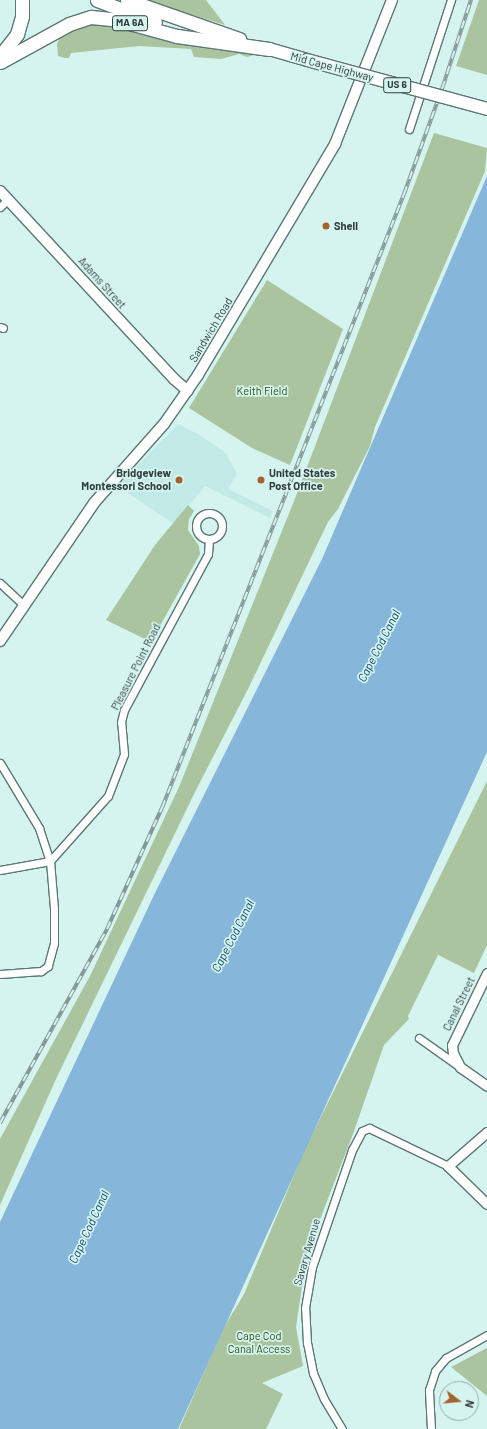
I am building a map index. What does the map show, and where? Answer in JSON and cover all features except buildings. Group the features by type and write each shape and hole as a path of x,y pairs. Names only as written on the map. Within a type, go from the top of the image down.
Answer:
{"highway":[{"path":"0,56 17,34 22,16 22,0"},
{"name":"Mid Cape Highway","path":"97,0 169,27 269,49"},
{"name":"Mid Cape Highway","path":"127,0 269,49 487,109"},
{"name":"MA 6A","path":"0,62 69,24 91,17 111,19 177,36 269,49"}],"main road":[{"name":"Sandwich Road","path":"0,641 94,502 154,436 188,391 335,144 392,0"},
{"name":"Adams Street","path":"0,191 174,379 188,391"}],"street":[{"path":"408,129 451,0"},
{"path":"0,207 8,199"},
{"name":"Pleasure Point Road","path":"50,861 108,796 124,754 121,722 124,710 208,554 209,539"},
{"path":"0,583 24,605"},
{"path":"0,764 39,828 50,861 54,909 54,943 50,963 41,971 0,974"},
{"path":"0,870 50,861"},
{"name":"Canal Street","path":"460,1067 453,1053 452,1045 487,973"},
{"path":"419,1038 487,1086"},
{"name":"Savary Avenue","path":"342,1429 324,1399 313,1373 307,1343 305,1308 308,1281 352,1150 359,1135 366,1129 374,1129 448,1166"},
{"path":"487,1132 448,1166 487,1204"},
{"path":"431,1429 430,1390 435,1371 446,1358 487,1335"}],"shaded area":[{"name":"Bridgeview Montessori School","path":"178,424 198,434 226,453 237,474 228,489 273,511 270,518 205,486 174,524 118,486"}],"green space":[{"path":"146,0 206,0 225,25 173,9"},
{"path":"479,0 487,0 487,75 456,66"},
{"path":"100,22 258,54 247,57 239,54 221,59 194,57 191,49 139,46 71,53 69,58 58,56 57,44 62,33 79,25"},
{"path":"434,133 487,148 485,171 375,427 370,446 338,509 328,522 248,689 195,792 56,1079 0,1205 0,1139 90,976 179,787 296,496"},
{"name":"Keith Field","path":"267,280 343,329 290,465 252,448 189,408"},
{"path":"188,505 194,511 189,519 188,530 199,546 200,554 151,642 106,620 155,545"},
{"name":"Cape Cod Canal Access","path":"487,781 487,945 474,973 438,955 408,1016 409,1019 384,1045 353,1134 307,1253 296,1327 303,1366 262,1383 283,1394 266,1429 179,1429 223,1329 244,1294 305,1149"},
{"path":"487,1348 487,1396 479,1390 479,1381 468,1381 451,1367"}],"water":[{"name":"Cape Cod Canal","path":"487,176 487,752 178,1429 0,1429 0,1222 154,895 322,559"}],"railway":[{"path":"0,1123 107,929 162,808 404,194 442,89 471,0"}],"place":[{"name":"Shell","path":"326,226"},
{"name":"Bridgeview Montessori School","path":"179,480"},
{"name":"United States Post Office","path":"261,480"}]}
